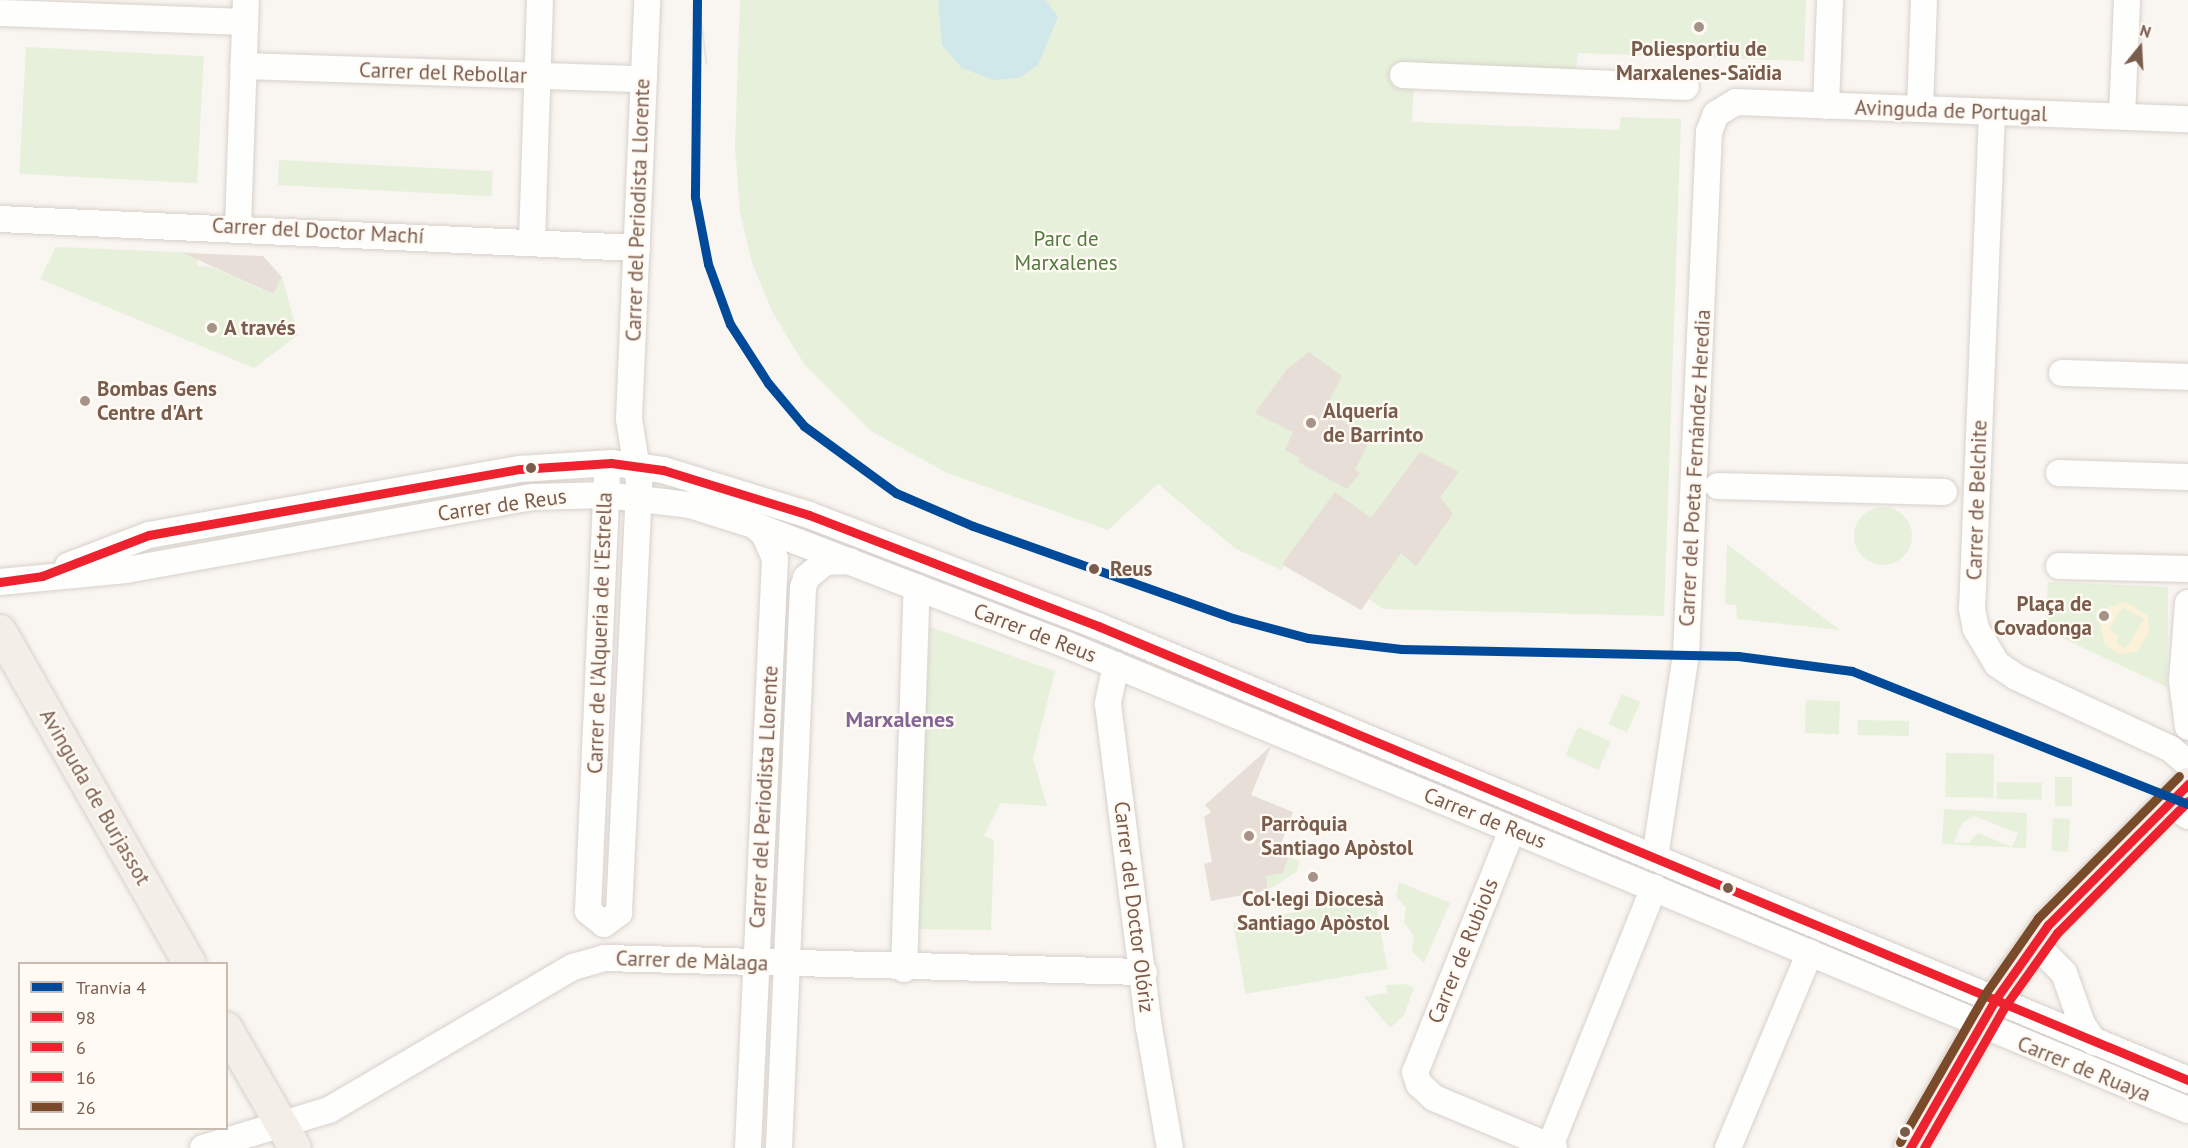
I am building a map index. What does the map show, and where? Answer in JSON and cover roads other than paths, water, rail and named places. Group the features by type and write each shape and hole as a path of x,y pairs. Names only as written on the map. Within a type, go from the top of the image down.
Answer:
{"main road":[{"name":"Avinguda de Burjassot","path":"0,631 189,962"},
{"path":"1910,1148 1988,1013 2034,943 2058,912 2182,801"},
{"path":"228,1031 289,1137"}],"street":[{"path":"532,241 540,0"},
{"name":"Carrer del Periodista Llorente","path":"629,419 646,0"},
{"path":"1826,106 1830,0"},
{"path":"1920,109 1924,0"},
{"path":"2122,116 2127,0"},
{"path":"16,9 245,11 238,227"},
{"name":"Carrer del Rebollar","path":"243,66 644,79"},
{"path":"1404,75 1686,87"},
{"name":"Avinguda de Portugal","path":"1716,114 1736,102 2188,119"},
{"name":"Carrer de Belchite","path":"1992,113 1972,609 1976,629 1997,664 2016,677 2182,749"},
{"name":"Carrer del Poeta Fernández Heredia","path":"1655,856 1686,655 1709,132 1716,114"},
{"name":"Carrer del Doctor Machí","path":"0,219 238,227 637,248"},
{"path":"2062,373 2188,377"},
{"name":"Carrer de l'Alqueria de l'Estrella","path":"629,419 639,466 619,913 604,924 588,911 606,495 611,463 629,419"},
{"name":"Carrer de Reus","path":"42,576 149,535 520,469 611,463 639,466 749,494 914,555 1655,856 1988,1013"},
{"path":"2059,473 2188,477"},
{"path":"1718,486 1944,492"},
{"name":"Carrer de Reus","path":"0,582 42,576 126,570 533,497 606,495 690,505 754,525 850,561 1116,665 1810,952 1988,1013"},
{"name":"Carrer del Periodista Llorente","path":"748,1148 775,559 765,535 754,525"},
{"name":"Carrer del Periodista Llorente","path":"779,1148 803,588 806,578 825,562 850,561"},
{"path":"2059,566 2188,569"},
{"path":"904,969 917,587"},
{"path":"2188,603 2182,681 2188,727"},
{"name":"Carrer del Doctor Olóriz","path":"1116,665 1108,704 1170,1148"},
{"name":"Carrer de Rubiols","path":"1512,830 1415,1072 1425,1092 1434,1098 1552,1147"},
{"path":"1552,1147 1654,887"},
{"path":"603,958 604,924"},
{"name":"Carrer de Ruaya","path":"2034,943 2064,973 2082,1024 2094,1042"},
{"path":"1728,1148 1810,952"},
{"name":"Carrer de Màlaga","path":"203,1148 289,1137 329,1110 573,968 603,958 904,969 1144,972"},
{"name":"Carrer de Ruaya","path":"1988,1013 2094,1042 2188,1080"},
{"name":"Carrer de Ruaya","path":"1988,1013 2188,1110"}],"water":[{"path":"938,0 1046,0 1058,17 1038,65 1019,78 993,80 962,68 942,45"}],"tram line":[{"name":"4","path":"697,0 695,197 708,264 730,324 768,383 804,426 896,493 973,526 1233,618 1308,638 1401,649 1738,656 1852,671 2188,804"},
{"path":"699,0 707,63"}],"place":[{"name":"Poliesportiu de Marxalenes-Saïdia","path":"1699,27"},
{"name":"A través","path":"212,328"},
{"name":"Bombas Gens Centre d'Art","path":"85,401"},
{"name":"Alquería de Barrinto","path":"1311,423"},
{"name":"Reus","path":"1094,569"},
{"name":"Plaça de Covadonga","path":"2104,616"},
{"name":"Parròquia Santiago Apòstol","path":"1249,836"},
{"name":"Col·legi Diocesà Santiago Apòstol","path":"1313,877"}],"district":[{"name":"Marxalenes","path":"900,720"}],"park label":[{"name":"Parc de Marxalenes","path":"1066,251"}]}
